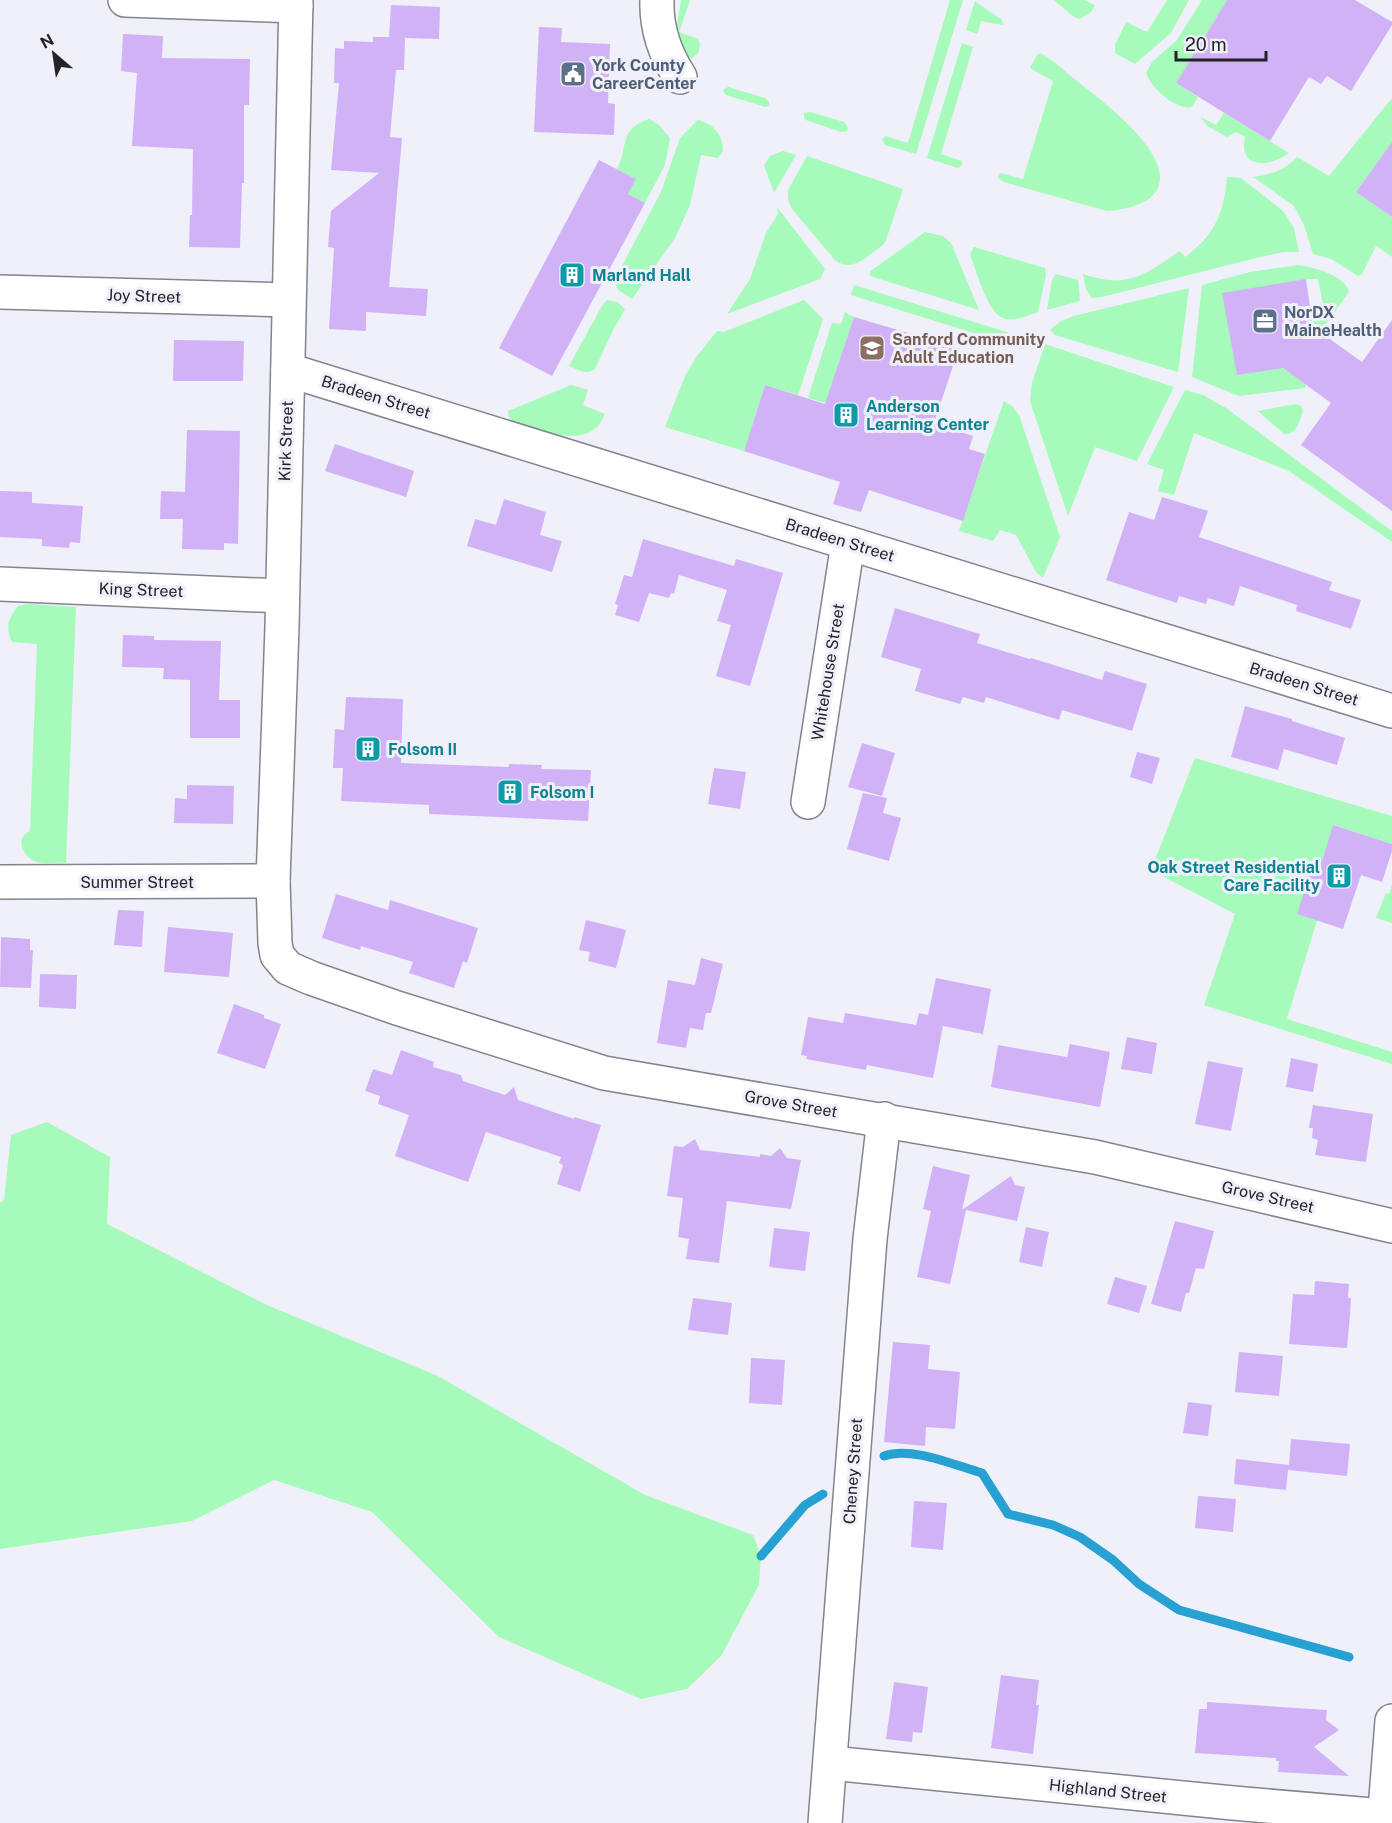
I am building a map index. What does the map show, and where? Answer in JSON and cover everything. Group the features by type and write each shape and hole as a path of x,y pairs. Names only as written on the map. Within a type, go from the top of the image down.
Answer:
{"street":[{"path":"125,0 296,3"},
{"path":"657,0 660,33 668,58 680,77"},
{"name":"Kirk Street","path":"273,881 296,3"},
{"name":"Joy Street","path":"0,292 288,300"},
{"name":"Bradeen Street","path":"288,370 1392,711"},
{"name":"Whitehouse Street","path":"808,802 848,543"},
{"name":"King Street","path":"0,584 282,596"},
{"name":"Summer Street","path":"0,882 273,881"},
{"name":"Grove Street","path":"273,881 277,955 288,968 296,973 460,1028 604,1072 1095,1157 1392,1226"},
{"name":"Cheney Street","path":"825,1823 870,1239 884,1119"},
{"path":"1384,1820 1392,1721"},
{"name":"Highland Street","path":"831,1763 1384,1820"}],"green space":[{"path":"681,0 690,0 679,32 698,39 700,43 699,52 692,58 683,55 676,32"},
{"path":"950,0 963,0 916,154 885,145 882,139 886,136 908,143"},
{"path":"1054,0 1084,0 1095,5 1091,12 1080,19 1074,17"},
{"path":"1167,0 1189,0 1171,33 1135,64 1115,53 1115,45 1126,22 1147,32"},
{"path":"1202,0 1227,0 1176,83 1198,97 1192,107 1186,107 1165,97 1153,85 1146,73 1152,62 1177,40"},
{"path":"975,1 1002,20 1003,25 981,21 977,34 966,30"},
{"path":"962,43 973,47 941,154 962,161 962,165 958,168 927,158"},
{"path":"1040,53 1120,116 1149,148 1158,165 1160,180 1154,194 1145,202 1132,207 1107,211 1004,182 998,178 1000,173 1023,179 1053,81 1030,68"},
{"path":"728,87 765,98 769,105 766,107 726,95 723,91"},
{"path":"1392,98 1392,142 1357,191 1392,217 1392,257 1376,246 1362,274 1358,276 1331,259 1313,254 1304,225 1294,206 1253,177 1277,171 1297,157 1329,176"},
{"path":"810,112 844,122 848,128 847,131 841,132 806,120 804,113"},
{"path":"1224,113 1289,153 1265,163 1251,160 1244,148 1245,137 1236,132 1227,137 1207,126 1201,117 1216,125"},
{"path":"649,119 659,125 670,138 665,165 645,203 628,194 636,179 617,169 628,134 639,123"},
{"path":"698,120 708,124 716,131 723,145 723,151 718,158 701,155 690,205 675,238 632,299 618,290 615,279 661,192 680,138"},
{"path":"783,151 796,155 774,193 764,165 770,156"},
{"path":"807,156 903,189 886,240 883,245 860,262 848,265 835,260 792,209 788,200 788,190"},
{"path":"1227,177 1241,178 1283,211 1294,228 1299,252 1284,252 1260,257 1092,298 1086,289 1083,274 1123,280 1145,273 1180,251 1185,257 1195,249 1211,232 1216,222 1223,202"},
{"path":"777,207 825,269 820,279 727,314 750,279 766,233 778,214"},
{"path":"925,232 943,236 951,243 979,310 870,276 872,270"},
{"path":"974,247 1045,268 1046,275 1038,312 1013,319 999,316 988,301 979,281 970,254"},
{"path":"1298,265 1320,270 1335,277 1346,286 1349,292 1320,332 1313,327 1311,314 1324,310 1318,279 1305,279 1283,368 1306,385 1305,388 1239,396 1192,377 1202,285 1250,272"},
{"path":"1056,274 1078,280 1080,301 1047,310 1052,280"},
{"path":"854,285 1029,339 1025,349 851,295"},
{"path":"1189,288 1178,372 1055,335 1050,330 1061,321 1074,316"},
{"path":"607,300 617,302 625,309 595,369 583,372 569,366 603,304"},
{"path":"804,300 823,319 798,395 765,385 744,451 665,427 685,376 697,356 717,331 724,332"},
{"path":"845,312 854,317 826,403 808,398 832,323 841,324"},
{"path":"1045,344 1174,387 1137,461 1095,447 1068,516 1030,401 1032,383"},
{"path":"571,385 588,390 583,405 605,414 598,426 588,433 564,436 513,421 509,417 508,411"},
{"path":"1185,390 1203,395 1226,408 1392,531 1392,542 1289,471 1194,433 1174,495 1158,491 1164,470 1147,464"},
{"path":"1004,401 1012,406 1019,415 1060,537 1043,578 1036,572 1016,535 1000,530 993,541 959,531"},
{"path":"1296,404 1301,406 1303,411 1297,427 1288,434 1284,434 1258,411"},
{"path":"27,604 76,607 66,863 40,863 32,860 24,852 21,843 25,834 30,831 37,644 12,642 8,627 18,606"},
{"path":"1195,758 1392,816 1392,844 1334,825 1322,861 1316,859 1317,920 1287,1019 1392,1052 1392,1064 1204,1005 1235,914 1151,870"},
{"path":"1392,885 1392,923 1376,918 1386,893 1389,894"},
{"path":"47,1122 110,1157 107,1224 269,1306 438,1376 645,1495 753,1535 761,1556 759,1585 721,1656 687,1689 641,1699 499,1637 372,1512 274,1480 192,1521 0,1549 0,1203 4,1200 11,1135"}],"building":[{"path":"1227,0 1355,0 1392,22 1392,25 1351,91 1327,76 1321,84 1309,77 1270,141 1176,83"},
{"path":"391,5 440,7 439,39 405,38 404,70 396,70 390,137 402,138 389,287 428,289 426,316 366,312 366,331 329,329 334,248 328,247 331,211 379,173 331,170 339,83 334,83 335,48 344,49 344,41 373,42 373,37 389,37"},
{"name":"York County CareerCenter","path":"539,27 562,28 561,42 610,44 608,103 615,104 614,135 534,132"},
{"path":"123,34 163,36 162,58 250,59 249,105 244,105 244,183 242,183 240,248 189,247 193,149 132,146 137,73 121,71"},
{"path":"1392,142 1392,217 1356,192"},
{"name":"Marland Hall","path":"599,160 636,179 628,194 645,203 552,376 499,348"},
{"path":"1306,279 1313,327 1362,362 1392,320 1392,511 1301,445 1331,403 1283,368 1237,375 1222,293"},
{"name":"Anderson Learning Center","path":"854,317 959,348 934,423 973,436 969,449 985,454 963,521 869,490 861,512 833,504 840,482 744,451 765,385 825,404"},
{"path":"174,340 244,341 243,381 173,381"},
{"path":"187,430 240,431 238,544 224,543 224,550 182,549 183,519 160,519 161,491 185,492"},
{"path":"335,444 414,471 406,497 325,471"},
{"path":"0,491 32,492 32,503 83,506 80,543 70,542 69,548 42,546 42,539 0,537"},
{"path":"1162,497 1208,511 1199,537 1332,582 1329,590 1361,600 1351,629 1296,611 1297,605 1240,586 1234,606 1208,598 1206,604 1179,596 1177,603 1106,580 1129,512 1154,520"},
{"path":"504,499 546,512 540,535 562,541 552,572 467,546 475,519 496,525"},
{"path":"643,539 734,566 736,559 783,573 750,686 716,676 731,625 717,621 727,590 679,575 674,594 671,593 669,598 649,593 639,622 615,615 618,605 615,604 624,575 632,577"},
{"path":"895,608 980,634 977,643 1030,659 1102,680 1105,671 1147,684 1132,731 1062,710 1059,720 986,697 984,703 963,697 960,704 915,691 921,669 881,657"},
{"path":"123,635 154,636 154,640 221,641 219,700 240,700 240,738 190,738 190,680 163,679 164,668 122,667"},
{"path":"346,697 403,699 401,763 509,767 509,764 542,765 541,769 591,770 588,821 429,814 429,805 341,801 343,768 333,768 335,729 344,730"},
{"path":"1245,706 1292,719 1292,721 1345,738 1337,765 1284,749 1278,770 1231,757"},
{"path":"862,743 895,753 882,796 848,787"},
{"path":"1137,752 1160,758 1152,784 1130,777"},
{"path":"714,768 746,772 740,809 708,804"},
{"path":"187,785 234,786 233,824 174,823 175,798 187,799"},
{"path":"863,793 887,798 883,813 901,818 889,861 847,849"},
{"name":"Oak Street Residential Care Facility","path":"1333,825 1392,844 1382,882 1361,875 1343,929 1297,914 1315,858 1322,861"},
{"path":"336,894 388,910 390,900 478,928 467,963 463,961 454,988 409,973 413,962 361,946 360,950 322,938"},
{"path":"118,910 144,911 142,947 114,945"},
{"path":"586,920 626,930 616,968 588,961 590,952 579,950"},
{"path":"168,927 233,933 229,977 164,972"},
{"path":"1,937 30,939 30,950 33,950 31,988 0,987"},
{"path":"701,958 723,964 711,1013 706,1013 703,1030 690,1028 686,1048 657,1043 668,980 695,985"},
{"path":"40,974 77,975 76,1009 39,1007"},
{"path":"936,978 991,989 983,1034 943,1026 933,1078 867,1065 866,1070 806,1059 807,1056 801,1055 808,1017 843,1023 845,1013 916,1025 919,1013 928,1015"},
{"path":"234,1004 281,1024 265,1069 217,1053"},
{"path":"1127,1037 1157,1043 1152,1074 1121,1069"},
{"path":"1070,1044 1110,1052 1100,1107 991,1087 998,1045 1067,1057"},
{"path":"401,1050 434,1062 433,1067 461,1075 463,1081 505,1095 514,1087 518,1100 574,1119 574,1117 601,1125 580,1192 557,1184 563,1165 559,1163 561,1157 486,1132 468,1182 395,1156 409,1115 378,1104 380,1096 365,1091 373,1069 392,1075"},
{"path":"1291,1058 1318,1064 1313,1092 1286,1087"},
{"path":"1208,1061 1243,1068 1231,1131 1195,1124"},
{"path":"1313,1105 1373,1114 1366,1162 1315,1155 1318,1140 1312,1138 1313,1128 1309,1128"},
{"path":"695,1139 700,1150 760,1157 760,1154 771,1156 780,1148 787,1158 801,1160 791,1209 727,1201 719,1263 686,1259 689,1239 678,1237 683,1198 667,1196 674,1146 683,1147"},
{"path":"933,1166 970,1175 962,1210 1011,1176 1015,1185 1025,1187 1017,1221 966,1210 950,1284 917,1277 931,1211 923,1209"},
{"path":"1175,1221 1214,1231 1204,1269 1196,1268 1181,1312 1151,1304"},
{"path":"1026,1227 1049,1232 1042,1267 1019,1262"},
{"path":"774,1228 810,1232 805,1271 769,1267"},
{"path":"1115,1277 1147,1286 1139,1313 1107,1304"},
{"path":"1315,1281 1349,1284 1348,1298 1351,1298 1347,1348 1289,1344 1293,1294 1314,1295"},
{"path":"693,1298 732,1303 728,1335 688,1330"},
{"path":"893,1342 930,1345 928,1369 960,1372 955,1429 926,1427 925,1446 884,1442"},
{"path":"1239,1352 1283,1356 1279,1396 1235,1392"},
{"path":"751,1358 785,1360 782,1405 749,1403"},
{"path":"1188,1402 1212,1405 1208,1436 1183,1433"},
{"path":"1291,1439 1350,1444 1347,1476 1288,1470 1286,1490 1234,1484 1236,1459 1289,1465"},
{"path":"1198,1496 1236,1499 1233,1532 1195,1528"},
{"path":"914,1501 947,1503 943,1550 911,1547"},
{"path":"1001,1675 1039,1680 1036,1705 1039,1705 1033,1754 991,1748"},
{"path":"894,1682 928,1687 922,1733 913,1732 912,1742 886,1739"},
{"path":"1207,1702 1327,1710 1326,1720 1339,1730 1314,1747 1349,1776 1278,1772 1279,1761 1276,1761 1276,1758 1195,1753 1199,1709 1207,1709"}],"waterway":[{"path":"884,1456 907,1453 919,1455 982,1473 1008,1514 1053,1525 1080,1537 1113,1560 1139,1584 1179,1610 1349,1657"},
{"path":"761,1556 805,1505 823,1494"}],"place":[{"name":"York County CareerCenter","path":"573,74"},
{"name":"Marland Hall","path":"572,275"},
{"name":"NorDX MaineHealth","path":"1265,321"},
{"name":"Sanford Community Adult Education","path":"872,348"},
{"name":"Anderson Learning Center","path":"846,415"},
{"name":"Folsom II","path":"368,749"},
{"name":"Folsom I","path":"510,792"},
{"name":"Oak Street Residential Care Facility","path":"1339,876"}]}
